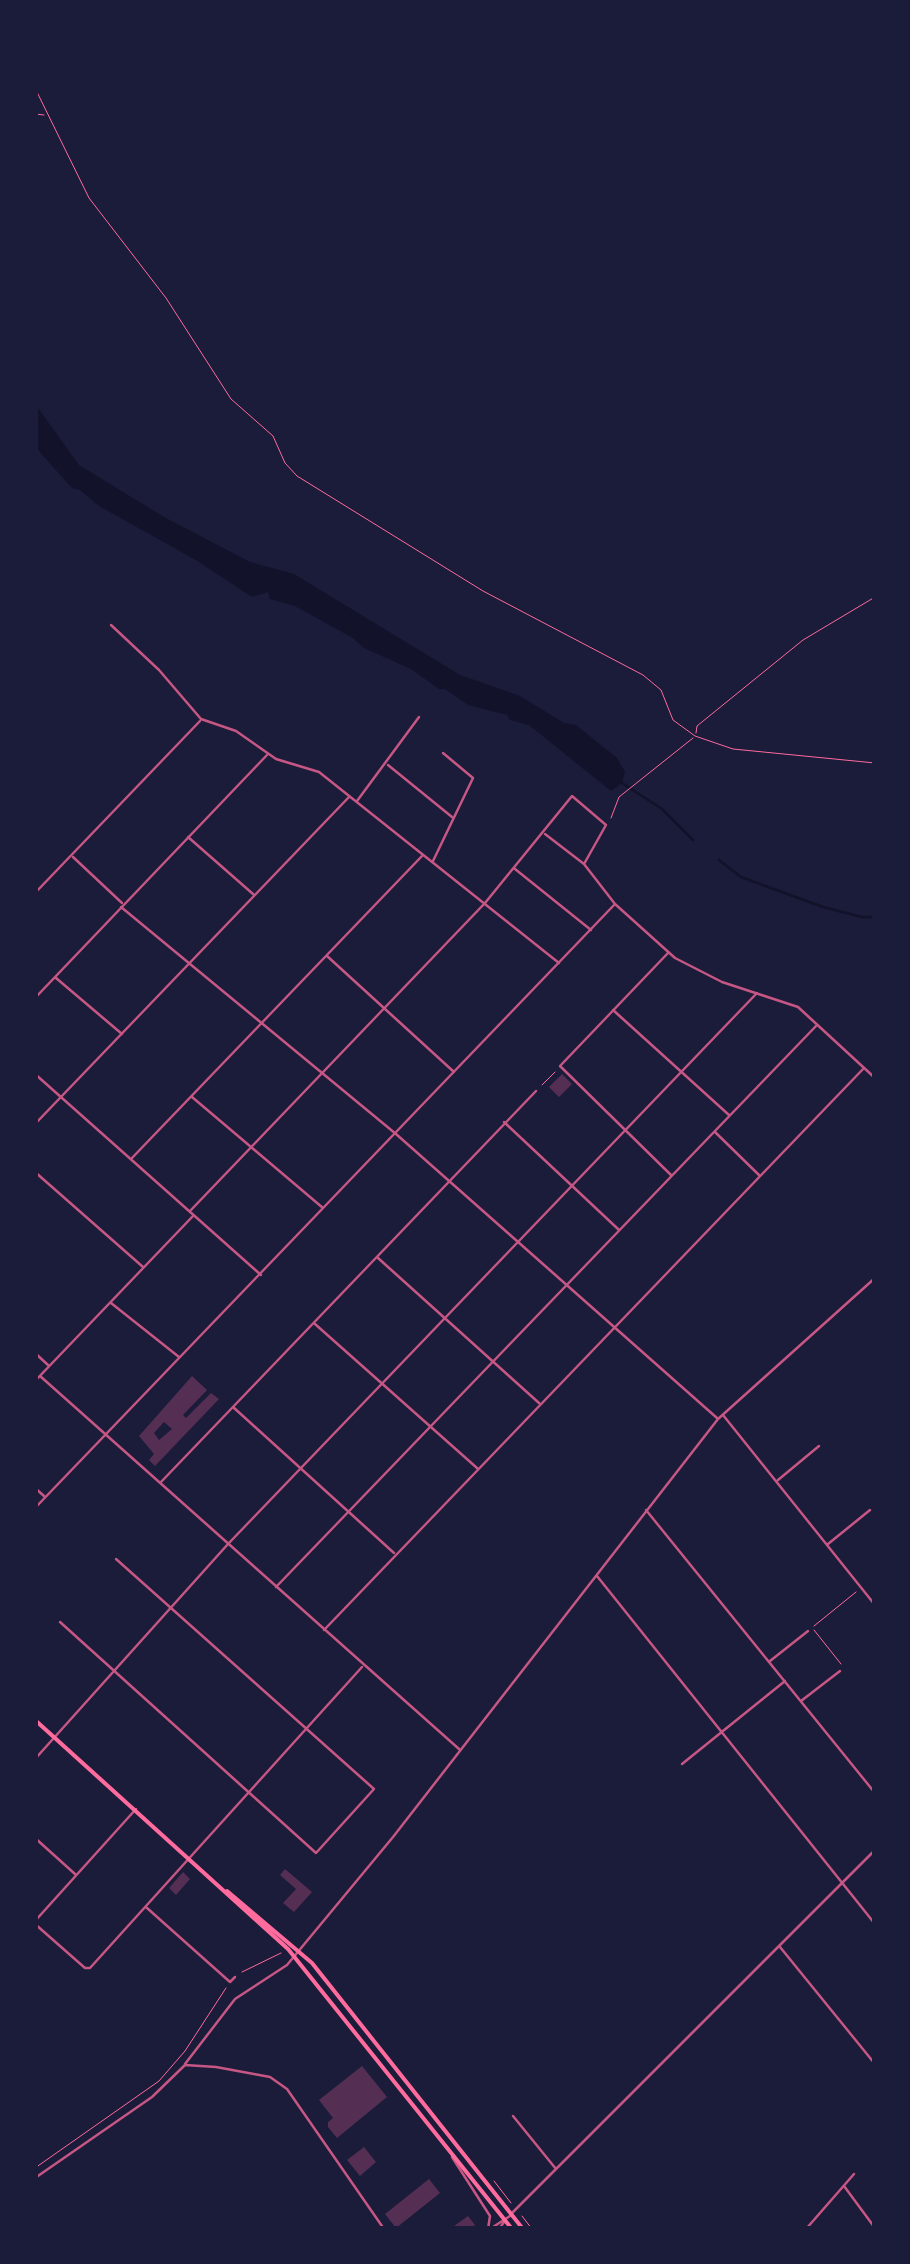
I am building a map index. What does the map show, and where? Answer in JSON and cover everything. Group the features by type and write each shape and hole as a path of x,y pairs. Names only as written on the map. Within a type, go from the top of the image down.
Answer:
{"main road":[{"path":"35,1720 294,1956 512,2229"},
{"path":"219,1885 299,1950 523,2229"}],"street":[{"path":"111,625 159,670 202,720 236,732 268,754 319,772 560,964"},
{"path":"356,802 419,716"},
{"path":"35,893 202,720"},
{"path":"432,862 474,778 443,753"},
{"path":"35,998 268,754"},
{"path":"386,763 453,818"},
{"path":"35,1124 350,796"},
{"path":"190,1211 485,903 572,796 606,825 584,864"},
{"path":"542,832 584,864 615,904 668,952 722,982 798,1007 875,1078"},
{"path":"188,837 254,895"},
{"path":"71,854 122,906 396,1134 718,1419"},
{"path":"132,1159 423,855"},
{"path":"513,868 592,931"},
{"path":"35,1508 615,904"},
{"path":"668,952 559,1067 672,1176"},
{"path":"326,956 455,1073"},
{"path":"55,977 122,1034"},
{"path":"35,1759 228,1544 757,993"},
{"path":"613,1010 730,1116"},
{"path":"276,1587 817,1025"},
{"path":"324,1630 864,1068"},
{"path":"35,1074 261,1275"},
{"path":"160,1483 536,1091"},
{"path":"190,1096 325,1209"},
{"path":"504,1122 618,1230"},
{"path":"715,1132 760,1176"},
{"path":"35,1172 144,1268"},
{"path":"35,1381 194,1216"},
{"path":"377,1257 541,1405"},
{"path":"35,2178 143,2104 184,2065 235,1999 277,1973 294,1956 394,1837 718,1419 875,1278"},
{"path":"111,1303 180,1358"},
{"path":"313,1323 478,1469"},
{"path":"35,1353 50,1366"},
{"path":"40,1376 460,1750"},
{"path":"234,1408 395,1554"},
{"path":"722,1415 875,1605"},
{"path":"776,1481 819,1446"},
{"path":"35,1488 45,1497"},
{"path":"646,1510 875,1793"},
{"path":"827,1545 870,1510"},
{"path":"60,1622 316,1854 374,1789 116,1559"},
{"path":"596,1574 875,1924"},
{"path":"770,1662 810,1629"},
{"path":"136,1809 35,1923 88,1969 363,1666"},
{"path":"801,1701 842,1670"},
{"path":"682,1764 786,1681"},
{"path":"35,1838 76,1874"},
{"path":"489,2229 511,2214 557,2170 875,1850"},
{"path":"145,1906 230,1982 235,1977"},
{"path":"779,1946 875,2064"},
{"path":"184,2065 256,2074 279,2082 384,2229"},
{"path":"513,2116 557,2170"},
{"path":"444,2143 490,2216 489,2229"},
{"path":"806,2229 854,2174"},
{"path":"844,2186 875,2228"},
{"path":"500,2229 504,2220"}],"path":[{"path":"35,88 90,198 166,298 231,399 273,436 290,470 331,500 439,565 643,675 662,690 673,720 695,736 733,749 875,763"},
{"path":"35,114 47,115"},
{"path":"606,825 620,796 695,736 697,726 803,640 875,598"},
{"path":"536,1091 559,1067"},
{"path":"842,1670 810,1629 861,1588"},
{"path":"235,1977 282,1952"},
{"path":"35,2168 159,2081 182,2056 230,1982"},
{"path":"520,2214 532,2229"}],"shaded area":[{"path":"35,404 79,465 164,517 250,562 294,574 460,675 520,696 564,723 576,725 617,758 625,772 622,783 611,791 529,725 468,705 295,606 270,599 268,592 252,597 196,560 99,506 72,488 39,451 35,443"}],"building":[{"path":"562,1074 572,1084 559,1097 549,1087"},
{"path":"192,1376 207,1390 183,1415 186,1418 211,1393 219,1399 155,1466 149,1460 154,1454 139,1436","holes":["164,1422 172,1429 159,1440 154,1433"]},
{"path":"285,1869 312,1892 294,1912 283,1903 296,1889 280,1875"},
{"path":"183,1872 190,1879 176,1895 169,1888"},
{"path":"362,2066 387,2097 337,2138 328,2127 333,2118 319,2100"},
{"path":"364,2147 376,2162 360,2176 347,2160"},
{"path":"429,2179 440,2193 396,2228 385,2214"},
{"path":"468,2216 475,2225 469,2229 450,2229"}],"waterway":[{"path":"622,783 662,809 693,840"},
{"path":"719,860 741,877 823,907 875,917"}]}
